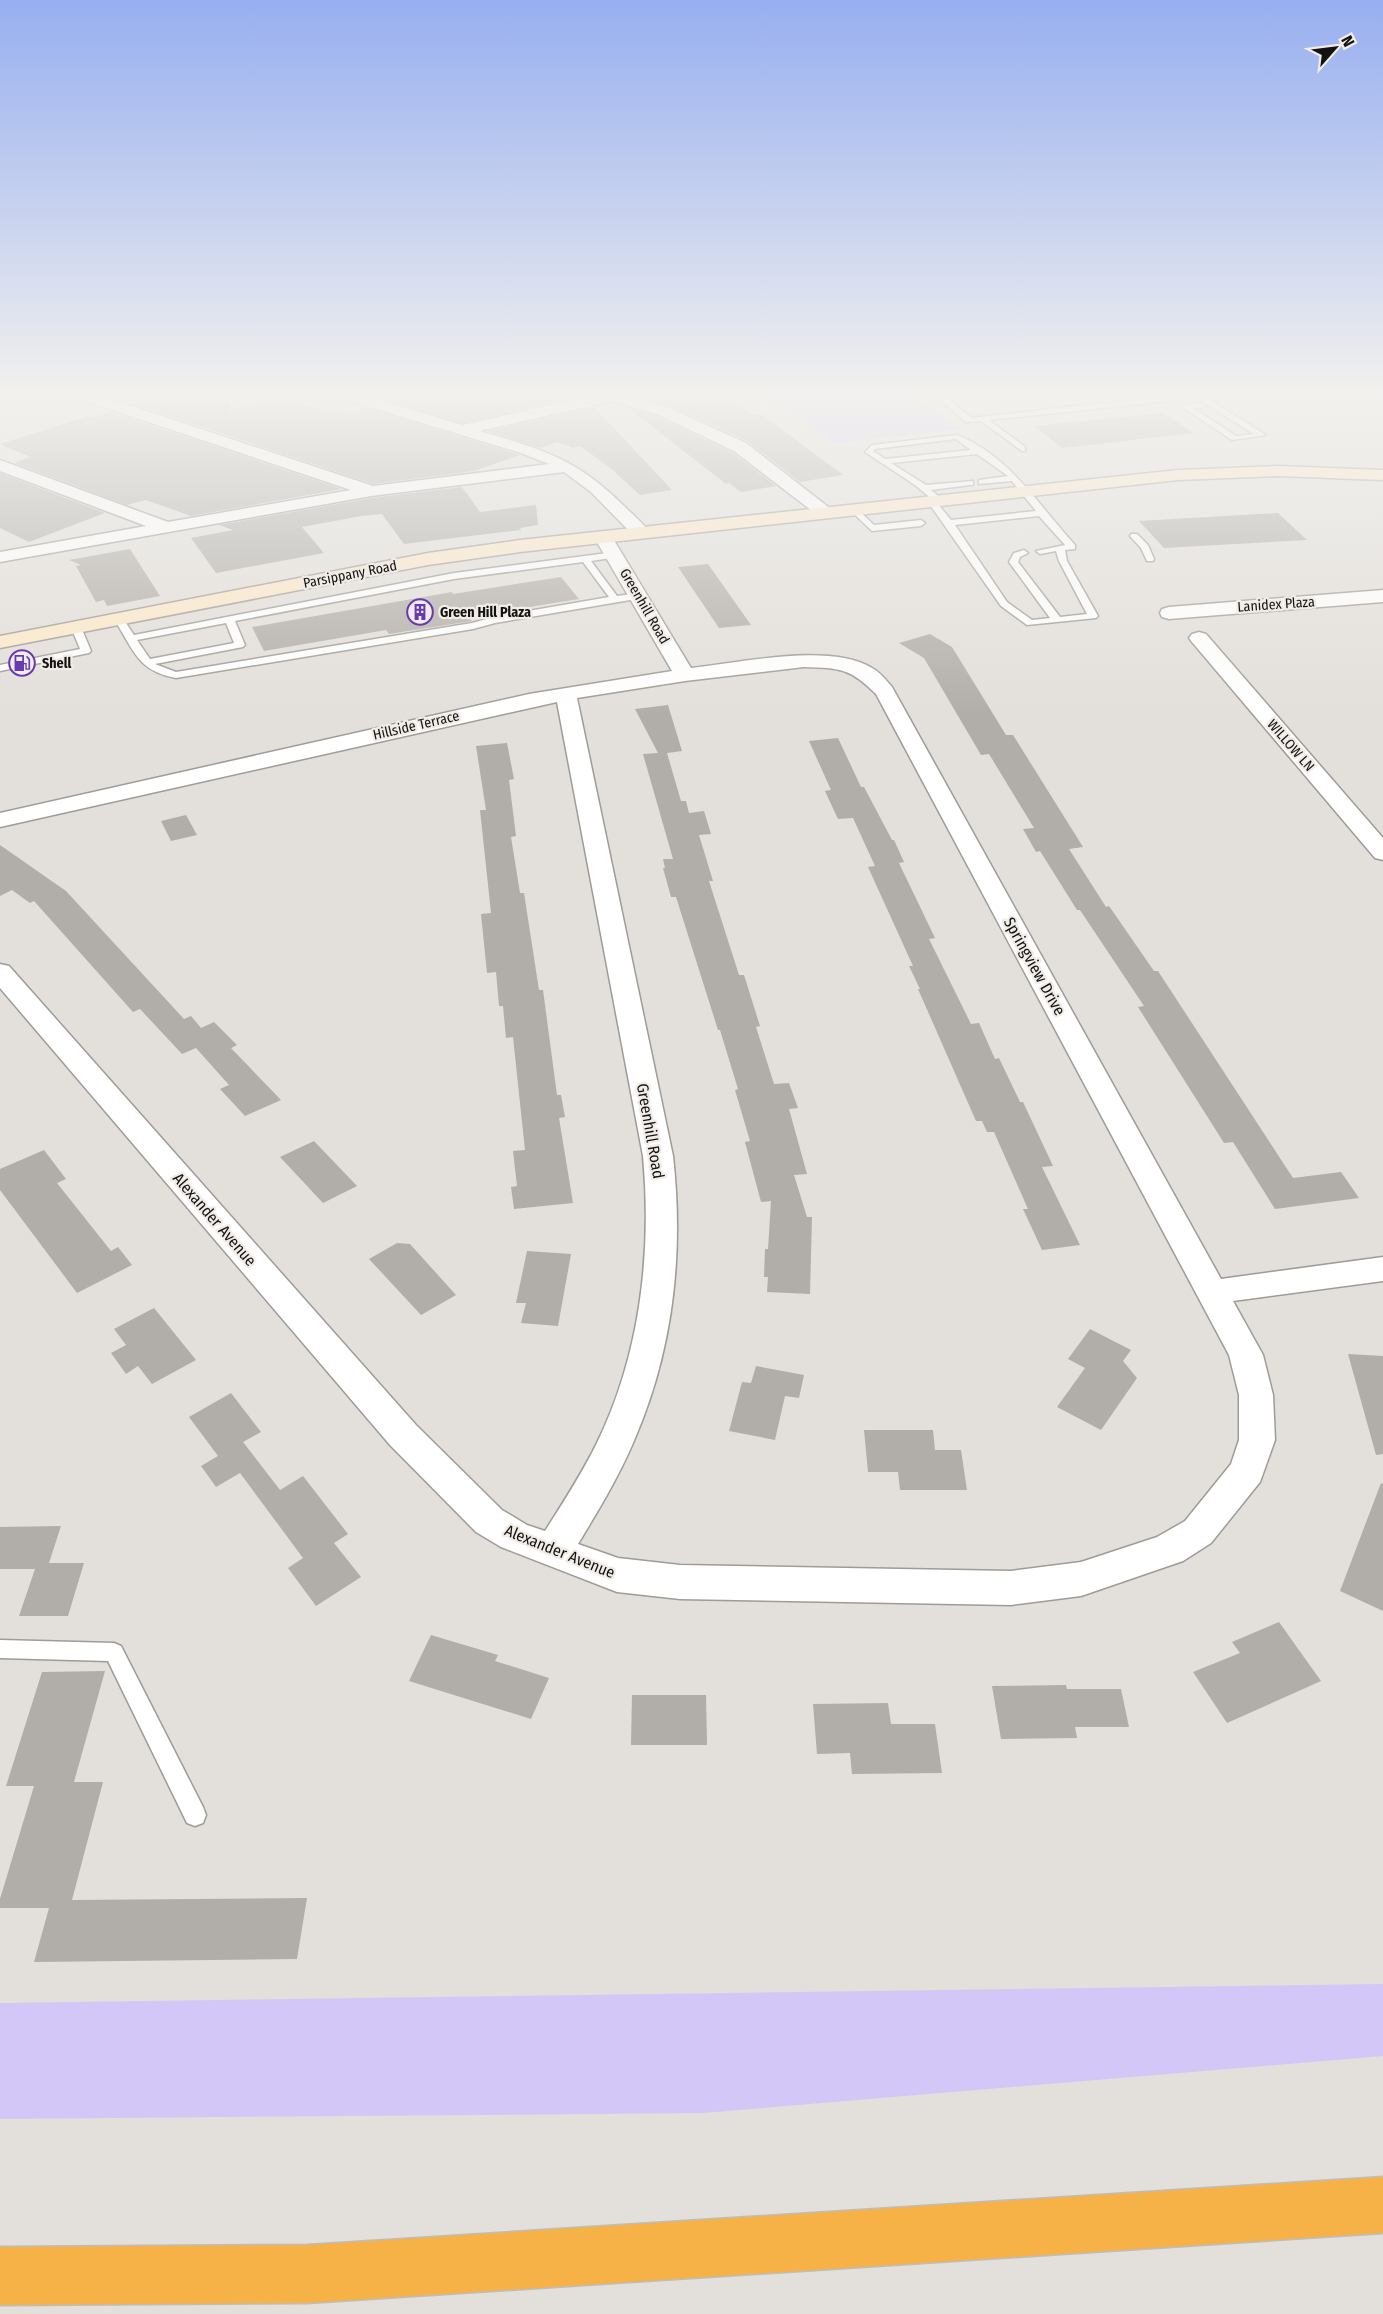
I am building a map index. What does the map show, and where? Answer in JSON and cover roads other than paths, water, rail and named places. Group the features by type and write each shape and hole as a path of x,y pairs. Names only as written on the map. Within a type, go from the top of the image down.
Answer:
{"highway":[{"path":"0,2276 307,2274 1383,2205"}],"main road":[{"name":"Parsippany Road","path":"0,642 428,559 520,546 855,510 908,501"}],"street":[{"path":"96,501 165,527"},
{"path":"0,557 314,501"},
{"path":"608,501 640,533"},
{"path":"811,501 827,513"},
{"name":"Greenhill Road","path":"603,537 685,675"},
{"name":"Lanidex Plaza","path":"1169,613 1383,596"},
{"name":"WILLOW LN","path":"1199,638 1383,853"},
{"name":"Hillside Terrace","path":"0,820 460,715 566,694 685,675 804,661 837,663"},
{"name":"Springview Drive","path":"837,663 855,667 867,673 885,691 1213,1292"},
{"name":"Greenhill Road","path":"553,1551 600,1472 628,1409 650,1339 661,1273 664,1217 658,1156 566,694"},
{"name":"Alexander Avenue","path":"0,972 403,1435 489,1521 514,1536 617,1575 680,1582 1011,1588 1080,1579 1170,1549 1198,1532 1234,1488 1247,1471 1257,1440 1256,1395 1246,1355 1213,1292"},
{"path":"1213,1292 1383,1269"}],"lane":[{"path":"935,501 1004,604 1030,623 1093,616 1063,561 1060,548"},
{"path":"1034,501 1041,513 1072,547 1040,551"},
{"path":"855,510 872,528 921,523"},
{"path":"949,523 1041,513"},
{"path":"1134,536 1145,547 1150,559"},
{"path":"1024,553 1017,555 1013,562 1057,620"},
{"path":"131,638 454,576 615,555"},
{"path":"585,559 615,599"},
{"path":"119,619 146,663 157,673 176,675 639,596"},
{"path":"146,663 240,645 229,619"},
{"path":"0,668 87,651 76,627"},
{"path":"0,1649 114,1652 195,1815"}],"place":[{"name":"Green Hill Plaza","path":"420,612"},
{"name":"Shell","path":"22,663"}]}
